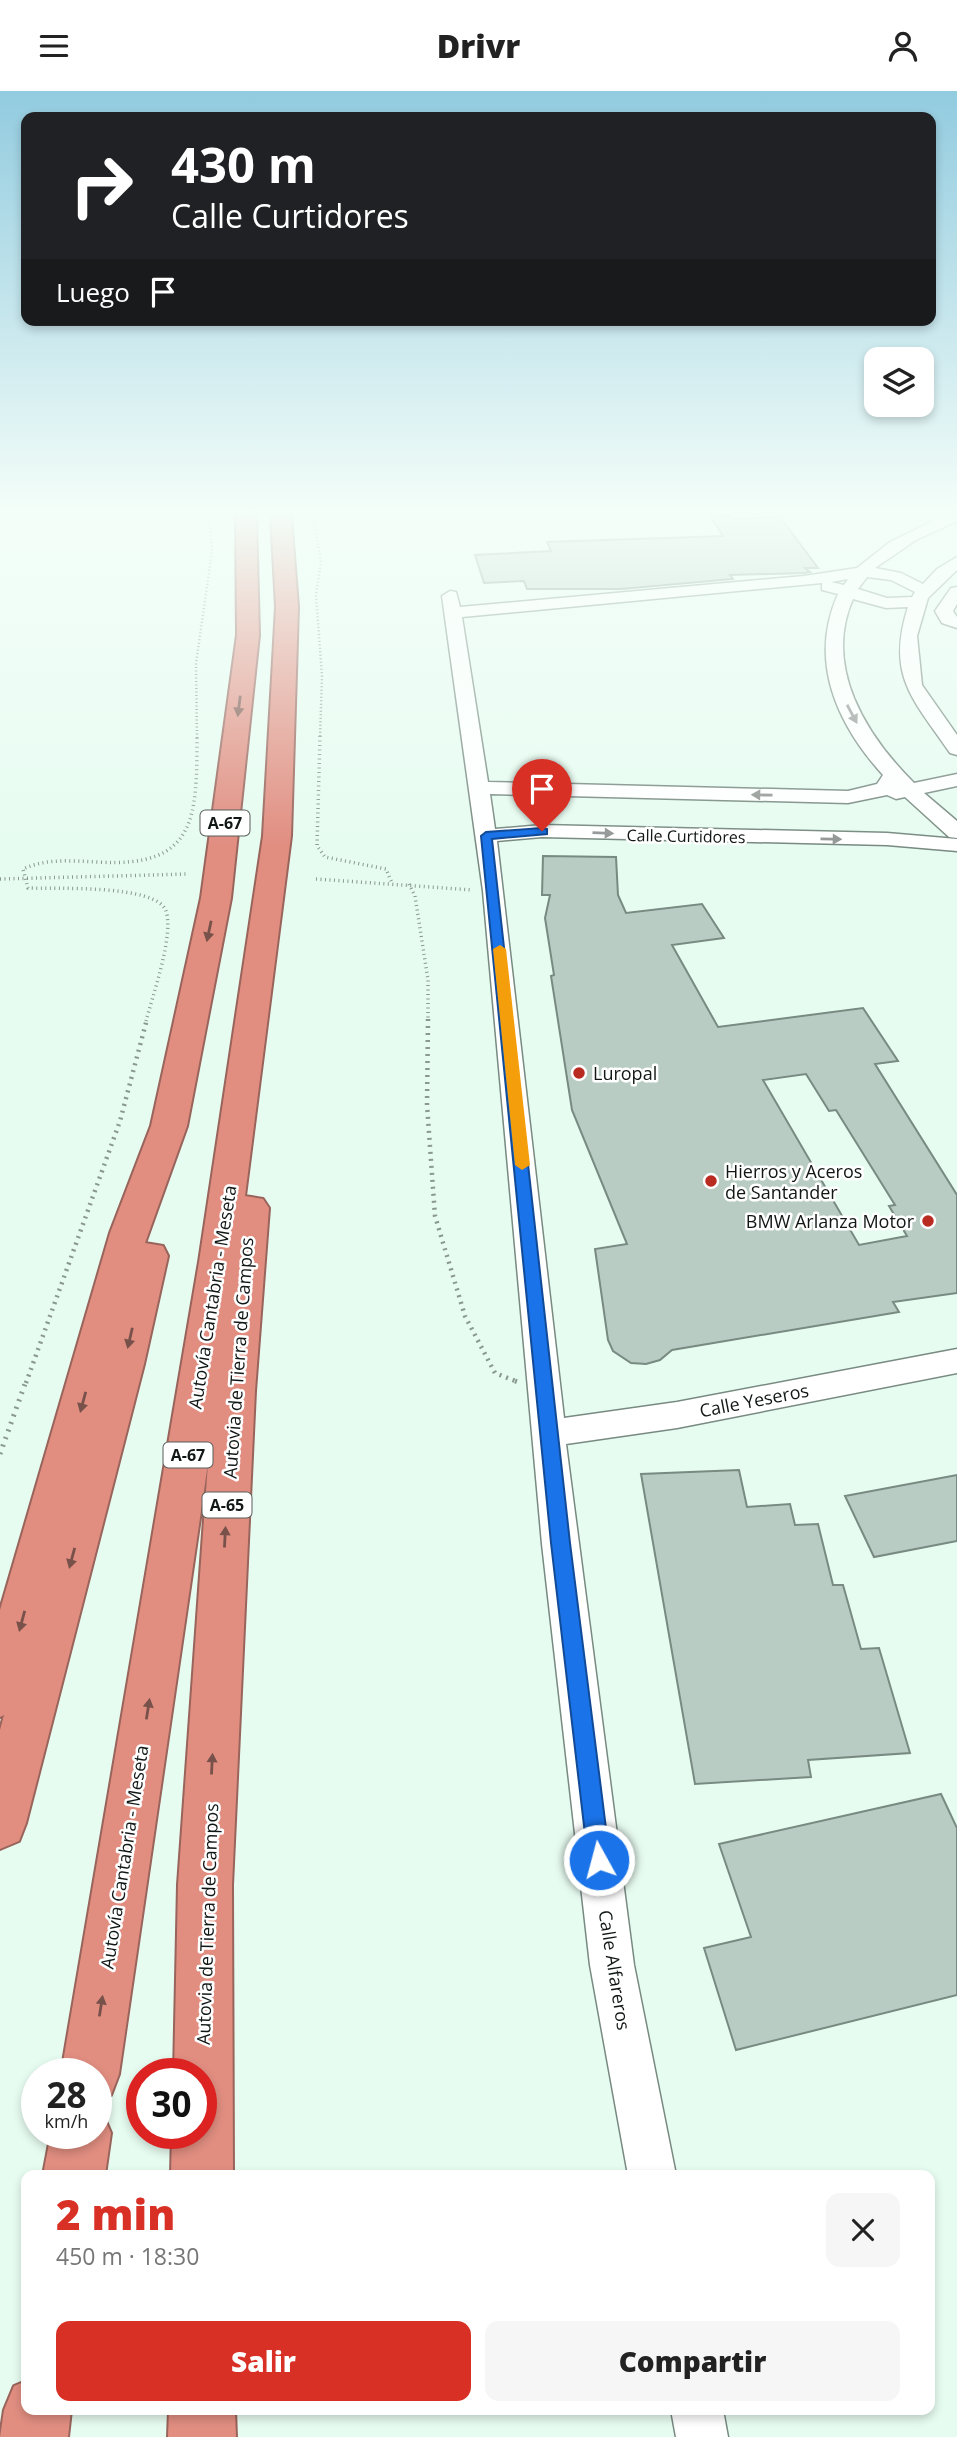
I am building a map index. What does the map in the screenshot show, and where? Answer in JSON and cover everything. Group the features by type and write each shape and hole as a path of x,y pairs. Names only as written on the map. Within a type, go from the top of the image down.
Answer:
{"highway":[{"name":"A-67","path":"0,1694 129,1233 169,1126 216,898 248,625"},
{"name":"Autovía Cantabria - Meseta","path":"93,2058 218,1262 277,836 285,625"},
{"name":"Autovia de Tierra de Campos","path":"202,2170 205,1885 234,1391 277,836"},
{"path":"0,1823 124,1364 164,1189 169,1126"},
{"path":"75,2170 78,2149"},
{"path":"34,2437 37,2415"},
{"path":"202,2415 202,2437"}],"street":[{"name":"Calle Alfareros","path":"455,625 494,891 545,1391 612,1965 651,2170"},
{"path":"835,625 832,634 838,685 865,737 909,790 957,832"},
{"path":"912,625 908,636 913,685 957,750"},
{"path":"848,797 885,789 894,774"},
{"path":"479,788 848,797 909,790 957,780"},
{"name":"Calle Curtidores","path":"486,836 542,831 887,839 957,845"},
{"name":"Calle Curtidores","path":"887,839 957,832"},
{"name":"Calle Yeseros","path":"550,1433 677,1415 957,1361"},
{"path":"698,2415 702,2437"}],"path":[{"path":"0,1454 12,1427 120,1121 166,945 166,911 159,900 140,893 28,888 23,869 31,864 145,861 163,856 178,843 194,798 198,734 196,667 203,625"},
{"path":"318,625 322,676 317,846 325,857 386,869 392,883"},
{"path":"0,879 189,874"},
{"path":"316,879 494,891"},
{"path":"409,884 415,896 428,980 427,1105 435,1216 466,1316 495,1373 545,1391"}],"building":[{"path":"543,856 616,857 618,895 626,913 702,904 724,938 672,945 718,1027 863,1008 898,1061 875,1064 957,1195 957,1293 893,1302 899,1312 672,1350 660,1360 646,1364 631,1363 613,1351 608,1340 595,1249 627,1244 572,1110 551,976 554,975 545,918 550,895 542,895","holes":["806,1074 829,1111 836,1110 895,1205 889,1206 907,1236 859,1245 763,1080"]},
{"path":"739,1470 747,1507 790,1504 795,1525 818,1524 833,1585 843,1585 861,1649 879,1648 910,1753 808,1760 811,1777 695,1784 641,1474"},
{"path":"957,1475 957,1541 874,1557 845,1496"},
{"path":"941,1794 957,1828 957,1995 736,2050 704,1948 751,1937 719,1844"}],"slow traffic":[{"path":"500,949 522,1165"}],"place":[{"name":"Luropal","path":"579,1073"},
{"name":"Hierros y Aceros de Santander","path":"711,1181"},
{"name":"BMW Arlanza Motor","path":"928,1221"}],"route":[{"path":"542,831 486,836 494,891 560,1543 599,1860"}]}
